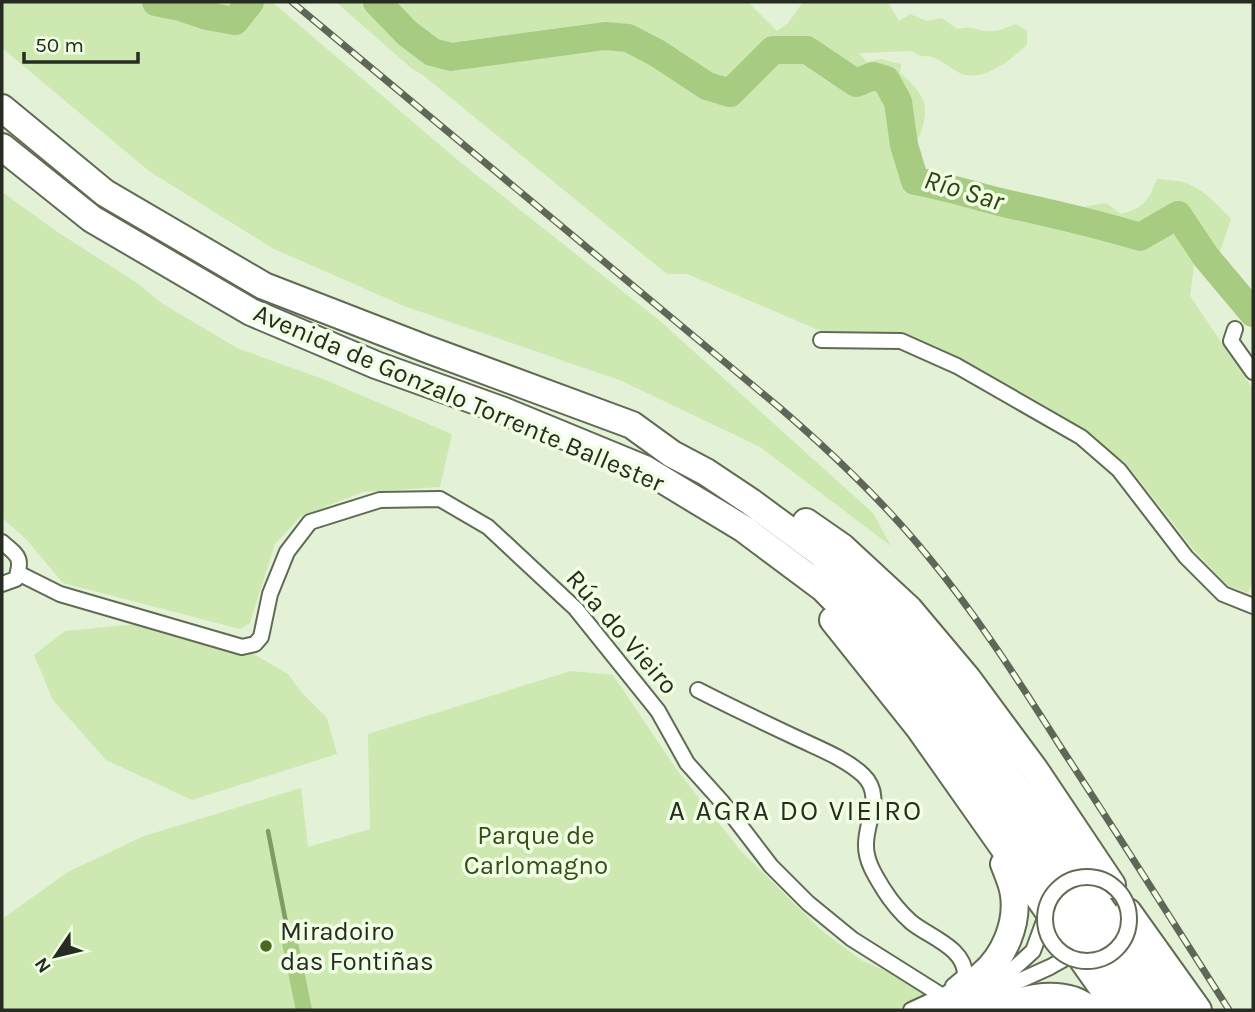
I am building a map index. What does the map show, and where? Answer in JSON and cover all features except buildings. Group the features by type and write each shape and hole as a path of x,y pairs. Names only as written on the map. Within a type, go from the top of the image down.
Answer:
{"highway":[{"name":"Avenida de Gonzalo Torrente Ballester","path":"2,108 105,193 264,286 632,425 761,509 820,553 874,604 966,717 1172,1010"},
{"name":"Avenida de Gonzalo Torrente Ballester","path":"2,147 92,219 251,312 376,365 504,411 645,469 744,529 823,588 883,649 925,699 1145,1010"},
{"path":"632,425 668,436 691,447 768,494 842,547 909,609 967,678 1035,770 1112,885"},
{"path":"744,529 842,630 920,729 1118,1010"},
{"path":"937,1003 982,975 995,962 1009,937 1014,916 1014,895 996,839"},
{"path":"1128,912 1198,1010"},
{"path":"1002,1010 1012,1004 1048,997 1073,1000 1093,1010"}],"street":[{"path":"1235,329 1231,341 1253,372"},
{"path":"821,340 901,341 957,366 1081,437 1119,470 1186,557 1223,594 1253,606"},
{"name":"Rúa do Vieiro","path":"18,573 61,594 242,647 256,643 261,637 270,594 287,552 310,522 380,500 440,499 488,527 576,609 658,711 687,763 722,802 771,866 808,903 937,1003"},
{"path":"2,542 19,556 21,564 16,579 2,584"},
{"path":"698,691 833,755 864,776 872,788 874,802 866,846 874,874 890,900 911,922 947,945 965,969 965,976 937,1003 911,1010"},
{"path":"966,1008 1033,951 1046,908 1061,885 1086,877 1112,885 1125,901 1129,925 1125,938 1107,956 1094,961 1081,961 1068,957 1051,943 1044,921"},
{"path":"966,1008 1068,957"}],"green space":[{"path":"2,2 272,2 460,162 660,321 873,513 891,546 760,447 622,381 404,306 272,248 149,171 2,48"},
{"path":"336,2 750,2 777,31 788,23 803,2 888,2 899,21 910,14 927,21 942,18 957,29 994,31 1016,24 1027,31 1027,45 997,68 980,75 962,74 936,58 920,56 912,51 859,53 867,62 881,59 901,64 900,73 922,98 925,110 923,125 911,151 921,174 1084,207 1106,203 1121,214 1144,202 1157,179 1174,180 1202,191 1231,219 1218,258 1253,297 1253,327 1195,258 1190,296 1253,389 1253,581 1248,593 1227,585 1194,550 1125,462 958,357 904,332 821,331 687,274 667,274 411,68"},
{"path":"2,192 56,231 137,283 163,304 237,348 323,379 452,434 440,487 363,492 301,516 275,544 250,623 240,629 63,583 26,539 2,518"},
{"path":"137,624 252,653 288,674 301,692 327,718 337,754 192,800 106,760 53,700 34,655 65,631"},
{"name":"Parque de Carlomagno","path":"571,671 613,675 677,770 740,850 821,930 861,960 928,989 929,994 896,1010 2,1010 2,919 68,872 144,836 301,788 308,847 370,829 368,734"}],"waterway":[{"name":"Río Sar","path":"156,2 235,21 250,2"},
{"name":"Río Sar","path":"377,2 407,33 432,52 451,57 605,36 628,38 657,53 707,86 730,93 773,50 807,50 856,83 873,76 886,80 898,102 904,145 915,181 1140,237 1178,215 1206,257 1253,313"},
{"path":"268,831 289,938"},
{"path":"289,938 304,1010"}],"railway":[{"path":"292,2 780,408 892,515 962,600 996,648 1229,1010"}],"place":[{"name":"Miradoiro das Fontiñas","path":"266,946"}],"district":[{"name":"A AGRA DO VIEIRO","path":"796,810"}]}
